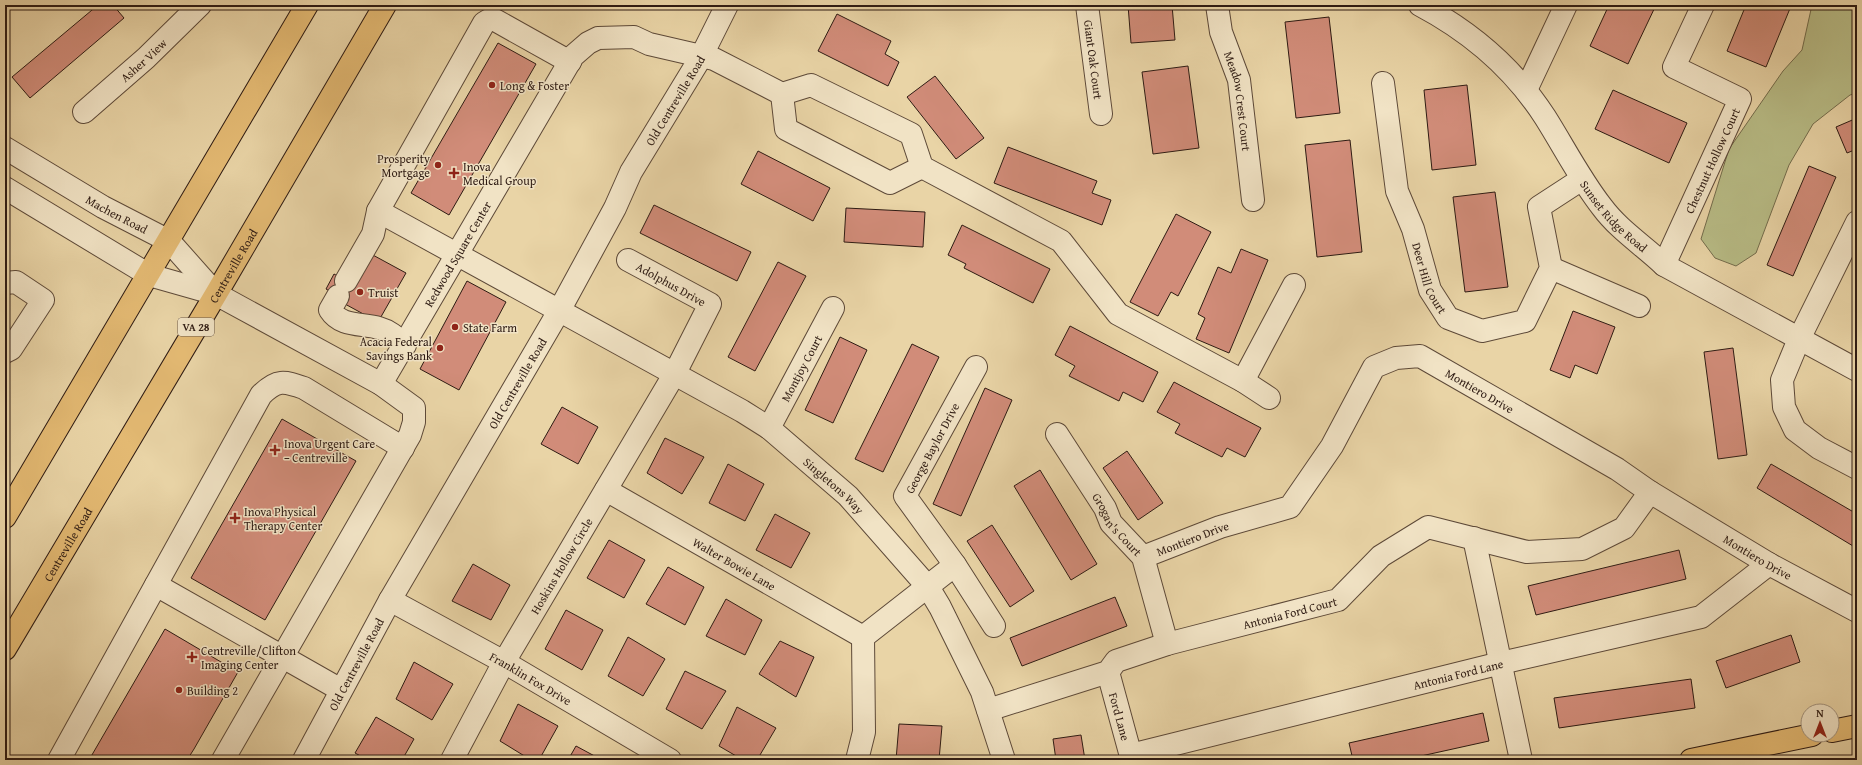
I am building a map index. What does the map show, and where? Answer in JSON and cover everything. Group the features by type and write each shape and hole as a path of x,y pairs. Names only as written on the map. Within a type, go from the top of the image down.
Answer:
{"main road":[{"path":"5,517 122,315 149,275 307,5"},
{"name":"Centreville Road","path":"5,649 216,294 385,5"},
{"path":"1840,729 1857,726"},
{"path":"1690,760 1800,737"}],"street":[{"name":"Asher View","path":"84,112 146,58 200,5"},
{"name":"Old Centreville Road","path":"304,760 390,600 559,311 616,208 631,172 701,57 727,5"},
{"name":"Giant Oak Court","path":"1087,5 1101,114"},
{"name":"Meadow Crest Court","path":"1217,5 1220,32 1239,80 1253,200"},
{"name":"Sunset Ridge Road","path":"1420,5 1445,19 1477,41 1508,69 1526,90 1546,118 1582,179 1602,208 1664,265 1857,370"},
{"path":"1526,90 1566,5"},
{"name":"Chestnut Hollow Court","path":"1664,265 1740,99 1674,67 1703,5"},
{"path":"405,345 389,332 378,328 341,321 334,317 330,310 373,234 378,211 484,23 489,20 495,20 570,62"},
{"name":"Redwood Square Center","path":"381,384 458,255 573,56 588,43 598,38 610,36 634,37 649,44 714,59 782,94"},
{"name":"Deer Hill Court","path":"1383,83 1397,191 1413,229 1430,290 1448,318 1482,331 1525,321 1551,268"},
{"path":"922,166 890,183 786,129 782,94 811,85 911,134 922,166 1061,241 1118,314 1243,381 1269,398"},
{"name":"Machen Road","path":"5,148 103,207 168,241 216,294"},
{"path":"1582,179 1539,207 1551,268 1639,306"},
{"name":"Machen Road","path":"5,188 149,275 216,294 381,384 414,408 414,422 410,435 403,448"},
{"name":"Singletons Way","path":"378,211 675,373 769,428 848,496 928,587 970,666 982,692 1004,760"},
{"path":"1857,222 1799,339 1782,380 1784,407 1795,430 1819,448 1857,468"},
{"name":"Adolphus Drive","path":"628,260 710,304 675,373"},
{"path":"5,283 16,282 43,300 11,349 5,352"},
{"path":"1243,381 1294,285"},
{"name":"Montjoy Court","path":"769,428 833,308"},
{"name":"Montiero Drive","path":"1143,557 1220,527 1290,507 1332,446 1374,367 1396,358 1420,356 1616,469 1650,492 1769,564 1857,611"},
{"name":"George Baylor Drive","path":"976,367 905,496 955,565 994,626"},
{"name":"Hoskins Hollow Circle","path":"452,760 504,662 675,373"},
{"path":"59,760 261,395 271,384 286,382 304,388 403,448 223,760"},
{"name":"Grogan's Court","path":"1057,434 1105,508 1111,523 1143,557 1167,644"},
{"name":"Walter Bowie Lane","path":"606,490 863,637"},
{"name":"Antonia Ford Court","path":"988,710 1108,672 1116,661 1167,644 1338,600 1381,556 1428,527 1527,552 1582,549 1624,528 1650,492"},
{"path":"1474,538 1521,760"},
{"name":"Antonia Ford Lane","path":"1132,757 1501,663 1701,617 1769,564"},
{"path":"857,760 864,732 863,637 955,565"},
{"path":"156,585 341,690"},
{"name":"Franklin Fox Drive","path":"390,600 504,662 670,760"},
{"name":"Ford Lane","path":"1108,672 1132,757"}],"green space":[{"path":"1812,5 1857,5 1857,93 1850,95 1813,124 1789,165 1756,253 1736,266 1715,258 1701,239 1729,149 1783,71 1802,50"}],"building":[{"path":"98,5 113,5 124,18 30,98 12,77"},
{"path":"1128,5 1172,5 1175,40 1131,43"},
{"path":"1609,5 1656,5 1628,64 1590,46"},
{"path":"1746,5 1791,6 1766,67 1727,51"},
{"path":"837,14 891,41 885,54 899,62 888,86 818,51"},
{"path":"1329,17 1340,113 1296,118 1285,22"},
{"path":"498,43 536,64 449,215 411,193"},
{"path":"1188,66 1199,148 1153,154 1142,72"},
{"path":"935,76 984,138 956,159 907,97"},
{"path":"1467,85 1476,165 1432,170 1424,90"},
{"path":"1613,90 1687,123 1669,163 1595,129"},
{"path":"1857,118 1857,149 1847,153 1836,127"},
{"path":"1350,140 1362,252 1317,257 1305,145"},
{"path":"1008,147 1097,181 1092,193 1111,200 1102,225 994,183"},
{"path":"758,151 830,188 813,221 741,184"},
{"path":"1809,166 1836,177 1793,276 1767,265"},
{"path":"1495,192 1508,287 1465,292 1453,197"},
{"path":"654,205 751,252 737,281 640,233"},
{"path":"846,208 925,212 923,247 844,242"},
{"path":"1176,214 1211,232 1178,296 1171,292 1158,316 1130,302"},
{"path":"962,225 1050,269 1033,303 964,268 966,264 948,255"},
{"path":"1241,249 1268,260 1229,353 1196,339 1205,318 1198,314 1218,267 1231,273"},
{"path":"371,254 406,273 378,322 345,304 347,301 326,289 334,274 354,285"},
{"path":"778,262 806,276 755,371 728,357"},
{"path":"467,281 506,302 459,390 420,369"},
{"path":"1573,311 1615,327 1597,374 1575,365 1570,378 1550,370"},
{"path":"1070,326 1158,372 1143,402 1123,392 1119,401 1069,376 1075,366 1055,355"},
{"path":"840,337 867,350 833,423 805,410"},
{"path":"912,344 939,357 883,472 855,459"},
{"path":"1733,348 1747,455 1718,459 1704,352"},
{"path":"1174,382 1261,428 1245,457 1227,448 1222,457 1175,433 1180,424 1157,412"},
{"path":"985,388 1012,400 961,516 933,504"},
{"path":"562,407 598,427 578,464 541,444"},
{"path":"282,419 356,461 265,620 191,578"},
{"path":"665,438 704,457 682,494 647,473"},
{"path":"1127,451 1163,503 1138,520 1103,468"},
{"path":"728,464 764,484 745,521 709,503"},
{"path":"1771,464 1857,514 1857,540 1853,546 1757,488"},
{"path":"1040,470 1097,564 1071,580 1014,486"},
{"path":"775,514 810,533 791,568 756,550"},
{"path":"992,525 1034,591 1010,607 967,541"},
{"path":"609,540 645,560 624,598 587,578"},
{"path":"1679,550 1686,579 1536,615 1528,586"},
{"path":"473,564 510,585 491,620 452,601"},
{"path":"668,567 704,587 685,625 646,604"},
{"path":"1115,597 1127,626 1022,666 1010,638"},
{"path":"726,599 762,620 745,655 706,636"},
{"path":"566,610 603,630 582,670 545,649"},
{"name":"Building 2","path":"165,629 238,672 194,749 187,760 89,760"},
{"path":"1791,635 1800,662 1726,688 1716,661"},
{"path":"628,637 665,659 643,696 608,676"},
{"path":"780,641 814,657 796,697 759,674"},
{"path":"414,662 453,684 432,720 396,699"},
{"path":"685,671 726,691 702,729 666,709"},
{"path":"1691,679 1695,708 1559,728 1554,698"},
{"path":"518,704 558,726 539,760 531,760 500,741"},
{"path":"737,707 776,728 757,760 743,760 719,746"},
{"path":"1483,713 1489,741 1403,760 1353,760 1349,743"},
{"path":"376,717 414,739 402,760 368,760 355,753"},
{"path":"899,724 942,726 939,760 896,760"},
{"path":"1081,735 1085,760 1056,760 1053,739"},
{"path":"576,746 602,760 568,760"},
{"path":"1314,756 1314,760 1294,760"}],"place":[{"name":"Long & Foster","path":"492,85"},
{"name":"Prosperity Mortgage","path":"438,165"},
{"name":"Inova Medical Group","path":"454,173"},
{"name":"Truist","path":"360,292"},
{"name":"State Farm","path":"455,327"},
{"name":"Acacia Federal Savings Bank","path":"440,348"},
{"name":"Inova Urgent Care – Centreville","path":"275,450"},
{"name":"Inova Physical Therapy Center","path":"235,518"},
{"name":"Centreville/Clifton Imaging Center","path":"192,657"},
{"name":"Building 2","path":"179,690"}]}
